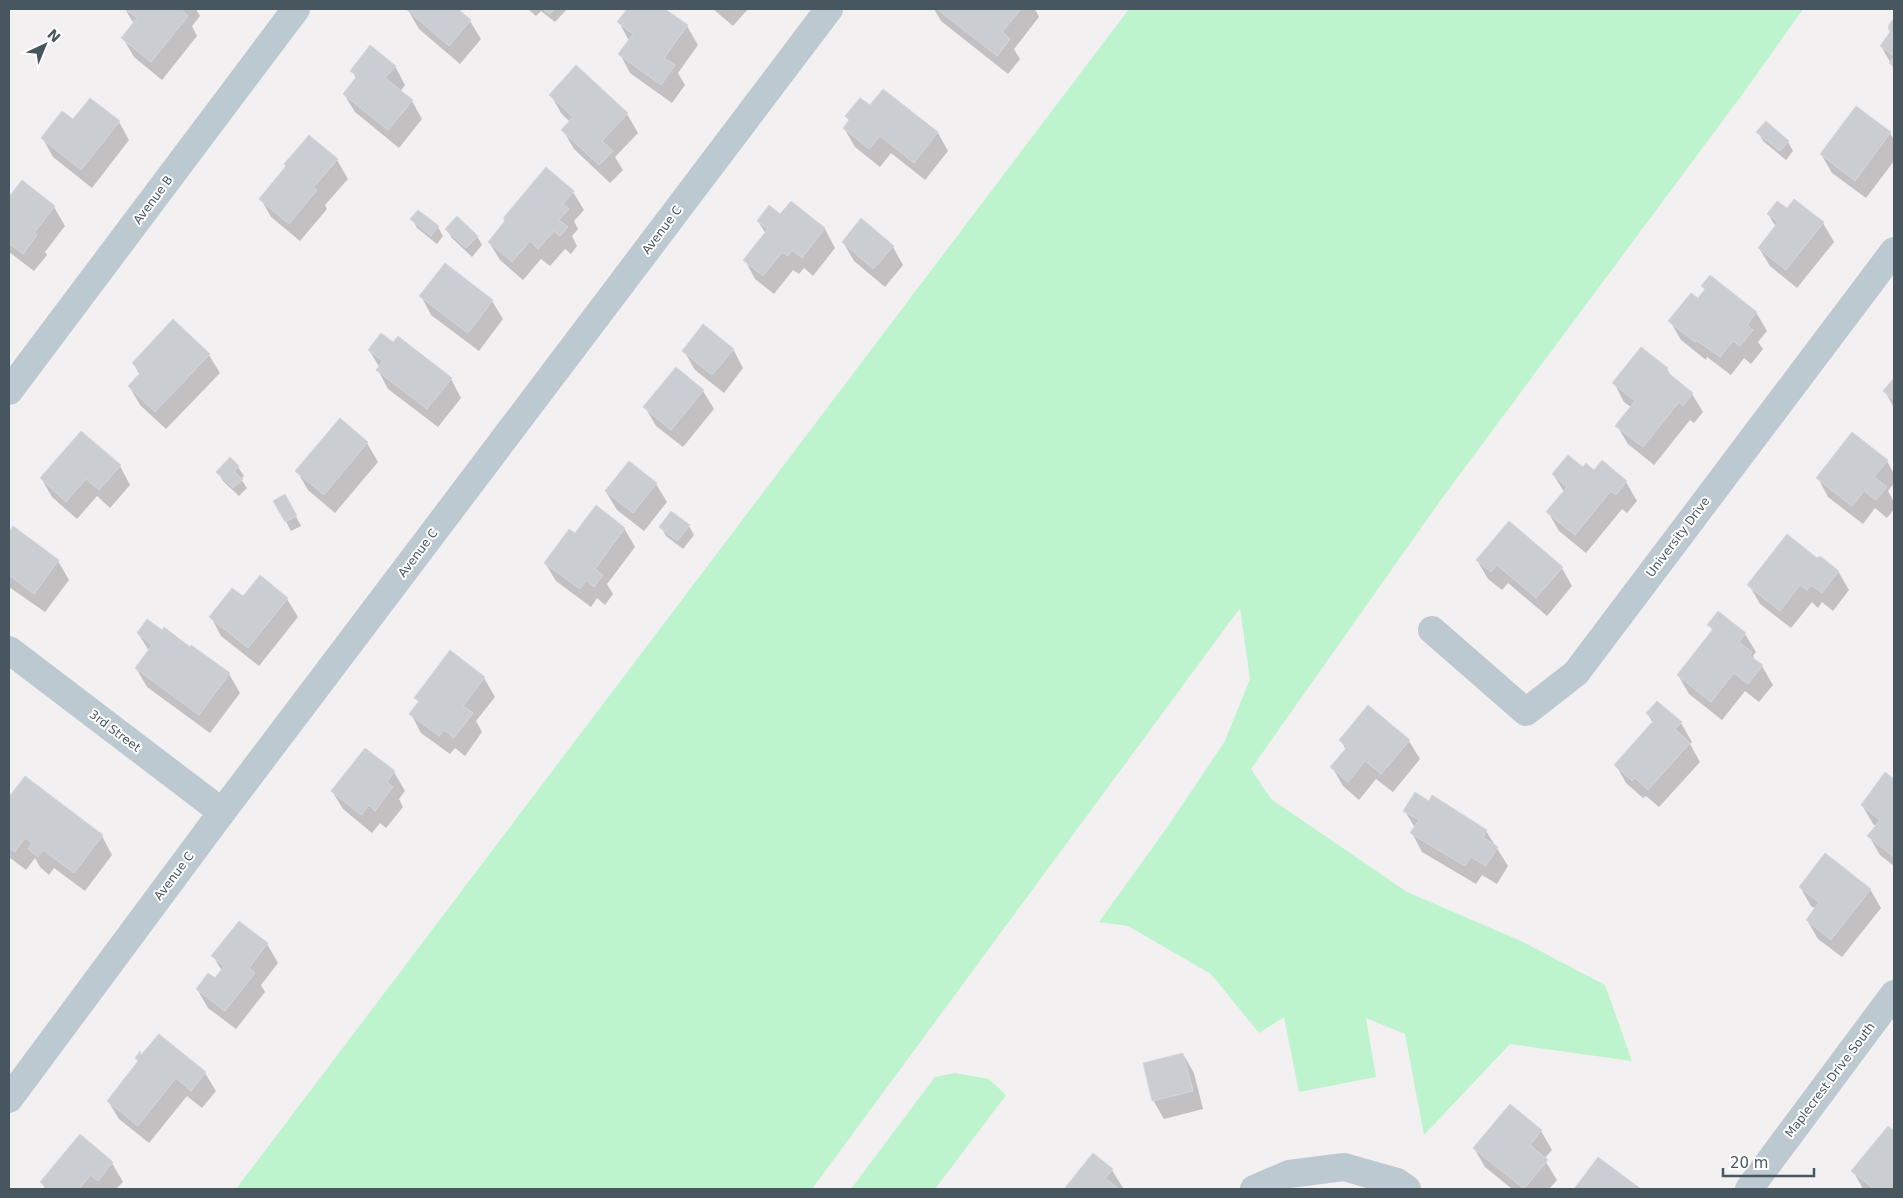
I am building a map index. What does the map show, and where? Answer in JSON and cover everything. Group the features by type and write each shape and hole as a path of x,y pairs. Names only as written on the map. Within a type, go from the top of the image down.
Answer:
{"street":[{"name":"Avenue B","path":"9,391 296,9"},
{"name":"Avenue C","path":"9,1099 222,812 829,9"},
{"name":"University Drive","path":"1432,630 1526,712 1576,673 1894,251"},
{"name":"3rd Street","path":"9,650 222,812"},
{"name":"Maplecrest Drive South","path":"1760,1185 1894,994"},
{"path":"1254,1189 1289,1174 1344,1167 1397,1182 1407,1189"}],"green space":[{"path":"1129,9 1803,9 1747,88 1440,501 1251,769 1271,799 1407,892 1521,941 1605,985 1632,1061 1510,1044 1424,1135 1405,1034 1366,1018 1376,1077 1299,1092 1284,1017 1259,1033 1211,974 1128,926 1099,922 1168,826 1225,741 1250,679 1240,608 812,1189 236,1189"},
{"path":"955,1073 989,1079 1006,1095 935,1189 851,1189 935,1077"}],"building":[{"path":"125,9 180,9 188,16 151,62 121,38 137,18"},
{"path":"408,9 458,9 471,20 449,46"},
{"path":"543,9 554,9 550,14"},
{"path":"627,9 665,9 688,25 664,58 675,65 661,85 618,54 633,34 617,22"},
{"path":"937,9 1021,9 1002,32 1010,39 997,56"},
{"path":"1892,20 1894,21 1894,56 1880,46 1890,32 1888,27"},
{"path":"370,45 396,66 385,78 413,100 388,130 343,94 357,76 350,71"},
{"path":"1894,57 1894,67 1889,63"},
{"path":"576,65 628,113 602,141 613,151 599,165 561,130 573,117 549,95"},
{"path":"883,89 938,132 914,163 880,136 869,149 843,128 849,120 845,116 860,98 870,105"},
{"path":"90,98 120,121 81,170 41,138 62,111 73,119"},
{"path":"1856,106 1891,132 1855,181 1820,154"},
{"path":"1766,121 1789,141 1780,151 1756,132"},
{"path":"309,135 338,159 314,187 317,190 289,224 259,199 286,166 284,164"},
{"path":"546,167 574,191 563,204 569,209 559,220 568,227 560,236 554,231 538,249 530,241 512,262 488,242 504,222 504,217"},
{"path":"22,180 55,206 34,233 37,235 23,254 9,243 9,197"},
{"path":"1794,199 1824,222 1786,270 1758,248 1778,222 1767,214 1777,201 1787,208"},
{"path":"791,201 825,228 802,258 792,250 788,256 782,252 763,276 743,260 768,229 757,221 769,205 780,214"},
{"path":"418,210 439,226 431,236 410,219"},
{"path":"457,216 478,236 466,248 445,229"},
{"path":"861,218 894,246 873,269 842,242"},
{"path":"445,263 493,300 468,333 419,296"},
{"path":"1710,275 1757,312 1747,325 1753,330 1740,346 1733,341 1720,357 1696,340 1695,342 1668,321 1691,293 1698,298 1705,289 1701,286"},
{"path":"173,319 210,354 155,412 128,386 141,372 132,363"},
{"path":"703,324 734,349 712,375 682,351"},
{"path":"381,333 393,342 398,336 452,378 427,409 376,370 383,361 368,350"},
{"path":"1641,347 1668,368 1666,371 1693,393 1683,406 1679,402 1643,447 1615,426 1635,401 1612,383"},
{"path":"676,367 704,390 671,430 643,407"},
{"path":"1894,378 1894,400 1883,391"},
{"path":"340,418 368,442 324,495 295,471"},
{"path":"81,431 121,465 99,490 86,479 66,502 40,478"},
{"path":"1852,432 1888,460 1874,477 1887,487 1876,500 1864,491 1852,506 1816,478"},
{"path":"1568,455 1583,467 1586,463 1594,470 1602,460 1627,481 1616,495 1611,491 1575,535 1546,512 1567,487 1552,474"},
{"path":"230,457 239,466 234,472 243,479 233,488 216,472"},
{"path":"629,461 657,483 633,513 605,491"},
{"path":"285,494 297,516 285,522 273,501"},
{"path":"596,505 625,528 595,569 603,575 594,587 586,580 580,589 544,563 569,529 575,533"},
{"path":"671,511 690,525 677,541 659,527"},
{"path":"1509,521 1563,567 1536,598 1497,565 1491,572 1476,560"},
{"path":"13,526 59,560 34,594 9,575 9,532"},
{"path":"1787,534 1817,558 1820,556 1839,571 1822,593 1811,585 1807,590 1800,585 1780,611 1747,585"},
{"path":"260,575 288,598 248,648 209,617 232,588 243,596"},
{"path":"1718,611 1746,633 1739,642 1752,652 1750,656 1763,665 1748,684 1734,673 1711,702 1677,675 1713,629 1707,625"},
{"path":"147,619 162,630 164,627 190,647 191,645 230,673 199,715 135,668 152,645 137,633"},
{"path":"450,650 485,677 463,706 473,713 454,738 444,730 439,736 409,714 419,701 414,698"},
{"path":"1657,701 1682,722 1675,729 1690,743 1648,790 1635,778 1632,781 1614,765 1654,720 1646,713"},
{"path":"1368,705 1410,740 1381,774 1365,761 1348,782 1330,767 1347,747 1339,740"},
{"path":"365,748 395,771 387,782 393,787 375,811 369,805 361,815 331,791"},
{"path":"1885,772 1894,779 1894,857 1867,836 1880,820 1861,805"},
{"path":"25,776 103,835 74,873 43,850 38,857 28,849 32,843 25,838 15,852 9,848 9,797"},
{"path":"1415,792 1429,801 1432,795 1487,830 1483,837 1498,847 1486,866 1471,857 1465,866 1410,833 1419,820 1403,811"},
{"path":"1825,853 1871,889 1831,940 1806,920 1819,902 1799,887"},
{"path":"239,921 268,943 249,968 255,973 225,1011 196,989 208,973 215,978 224,966 211,956"},
{"path":"159,1034 206,1072 191,1091 176,1078 138,1126 107,1101 138,1061 135,1058 140,1051 141,1055"},
{"path":"1183,1053 1193,1091 1152,1101 1143,1063"},
{"path":"1510,1104 1542,1130 1530,1145 1548,1160 1524,1189 1473,1148"},
{"path":"1888,1126 1894,1131 1894,1189 1874,1189 1851,1171"},
{"path":"80,1134 113,1162 98,1181 91,1175 79,1189 48,1189 40,1182"},
{"path":"1093,1153 1113,1169 1105,1178 1119,1189 1064,1189"},
{"path":"1598,1157 1641,1189 1574,1189"}]}
